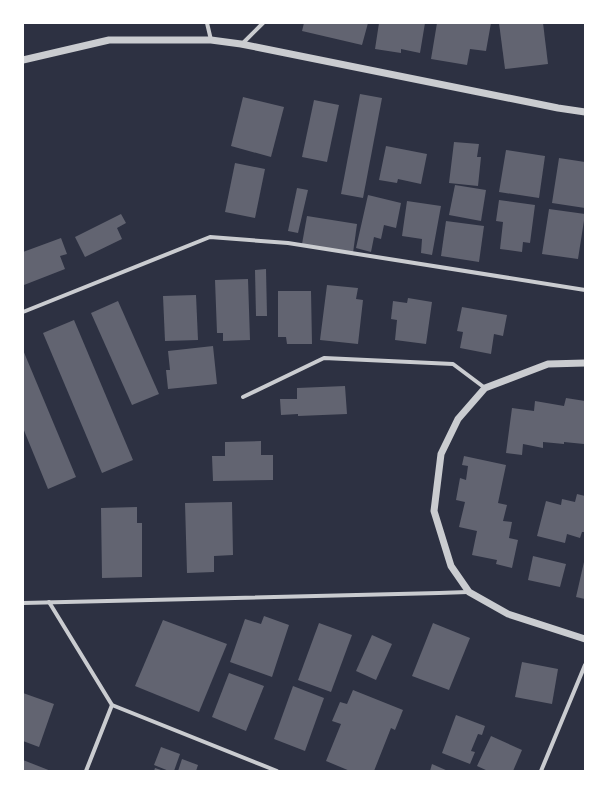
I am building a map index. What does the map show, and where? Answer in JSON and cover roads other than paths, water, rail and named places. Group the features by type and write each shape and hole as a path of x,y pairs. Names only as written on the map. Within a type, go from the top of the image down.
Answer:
{"street":[{"path":"207,23 210,40"},
{"path":"241,44 263,23"},
{"path":"23,60 109,40 210,40 241,44 558,108 585,112"},
{"path":"23,312 210,237 288,243 585,290"},
{"path":"243,397 324,358 453,364 485,388"},
{"path":"585,363 548,364 485,388 458,419 441,454 434,511 451,566 469,592 508,614 585,639"},
{"path":"23,603 469,592"},
{"path":"49,602 112,705 277,771"},
{"path":"541,771 585,664"},
{"path":"86,771 112,705"}]}
